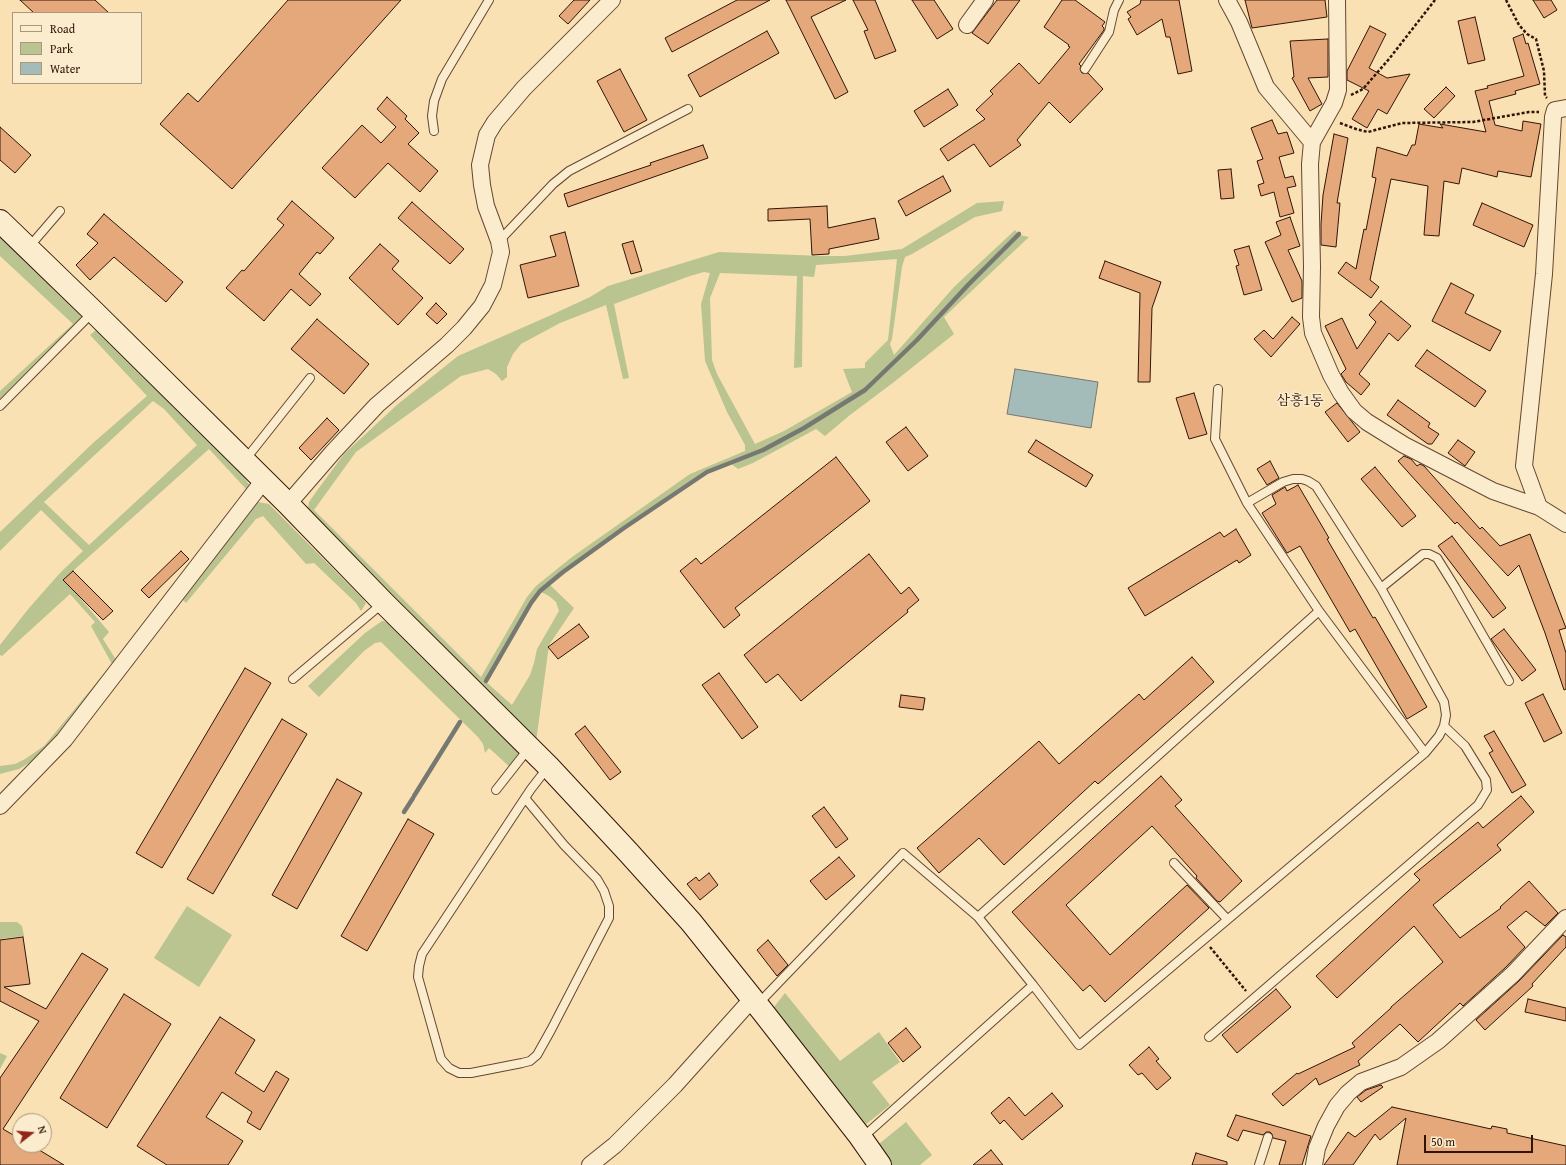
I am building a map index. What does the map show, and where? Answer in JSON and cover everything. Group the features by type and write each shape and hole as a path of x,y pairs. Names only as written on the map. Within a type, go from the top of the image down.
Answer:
{"street":[{"path":"288,504 333,452 377,405 447,345 464,328 482,306 493,285 501,252 499,241 486,206 482,185 480,165 487,135 495,122 524,88 612,0"},
{"path":"968,25 985,0"},
{"path":"1227,0 1239,22 1266,87 1312,142"},
{"path":"1337,0 1338,90 1334,103 1312,142 1310,164 1312,267 1311,317 1313,332 1331,375 1341,393 1354,411 1367,422 1404,445 1493,491 1539,507 1566,524"},
{"path":"1539,507 1524,466 1544,274 1558,112"},
{"path":"0,221 264,480 383,602 530,747 628,852 691,922 862,1139 876,1164"},
{"path":"0,806 64,740 264,480"},
{"path":"1314,1165 1317,1148 1326,1126 1337,1106 1348,1093 1361,1082 1401,1067 1438,1041 1513,974 1566,918"},
{"path":"590,1165 615,1145 675,1085 754,1002"}],"lane":[{"path":"434,131 432,116 434,101 442,79 489,0"},
{"path":"1085,69 1109,32 1114,10 1119,0"},
{"path":"499,241 542,195 569,171 688,109"},
{"path":"28,248 60,211"},
{"path":"0,406 94,312"},
{"path":"244,461 310,378"},
{"path":"1218,388 1215,439 1247,503 1319,611 1425,752"},
{"path":"754,1002 903,853 978,917 1033,985 1078,1045 1425,752 1439,736 1444,726 1446,715 1444,702 1381,588 1316,486 1302,479 1293,479 1283,482 1247,503"},
{"path":"1381,588 1423,554 1429,554 1437,558 1509,680"},
{"path":"293,679 383,602"},
{"path":"978,917 1319,611"},
{"path":"1209,1037 1478,805 1487,790 1486,780 1465,746 1444,726"},
{"path":"496,790 530,747"},
{"path":"525,798 564,845 597,879 604,891 609,906 609,918 551,1030 536,1055 530,1061 522,1063 471,1074 459,1073 449,1068 441,1059 418,977 418,966 422,954 525,798 548,766"},
{"path":"1174,862 1227,919"},
{"path":"862,1139 1033,985"},
{"path":"1260,1165 1268,1137"}],"path":[{"path":"1334,103 1363,89 1389,59 1435,0"},
{"path":"1506,0 1519,25 1527,34 1536,39 1544,71 1545,96 1558,112"},
{"path":"1324,119 1337,121 1368,132 1402,123 1473,122 1529,112 1558,112"},
{"path":"1203,939 1253,999"}],"green space":[{"path":"1004,201 1002,211 975,217 905,257 902,267 892,339 890,344 894,355 954,287 1015,230 1018,233 967,284 916,339 865,389 803,427 762,449 729,461 707,471 689,482 562,571 540,590 530,602 485,681 512,705 530,675 537,649 559,611 556,602 541,592 550,585 574,608 549,645 536,742 312,517 308,508 309,502 344,454 398,404 458,356 590,297 608,286 719,252 845,256 902,249 977,203","holes":["897,259 888,340 865,363 865,368 843,369 852,392 784,431 755,444 717,374 712,360 710,298 720,273 797,276 794,368 802,367 803,276 814,277 816,265","704,272 710,273 701,304 705,361 727,412 745,445 745,451 690,474 572,557 536,586 527,597 481,677 314,510 356,452 461,376 488,369 496,374 502,381 507,377 507,367 513,354 521,344 560,323 606,305 623,379 629,378 614,304"]},
{"path":"1019,235 1029,237 944,317 954,334 894,382 825,436 816,429 753,463 738,469 730,463 755,455 804,429 866,391"},
{"path":"0,237 87,320 0,409 0,391 73,324 0,256"},
{"path":"97,329 244,477 252,489 241,503 239,498 246,489 209,449 64,579 109,632 103,639 118,663 39,757 19,769 0,774 0,766 15,764 44,746 112,664 91,626 95,622 70,594 2,656 0,655 0,645 29,608 60,573 83,551 41,510 0,551 0,532 93,443 147,396 90,335","holes":["153,401 164,409 197,445 89,545 44,502"]},
{"path":"258,502 269,504 364,600 366,603 361,611 356,603 314,563 306,564 263,516 256,519 186,603 182,599"},
{"path":"382,621 388,622 519,752 519,757 513,770 489,748 485,753 483,744 478,737 381,642 375,643 364,651 319,697 308,686 365,633"},
{"path":"187,906 232,935 199,987 154,958"},
{"path":"0,922 17,922 22,926 24,936 0,939"},
{"path":"785,993 840,1061 879,1032 900,1062 872,1082 890,1105 860,1129 774,1007"},
{"path":"0,1053 7,1056 0,1069"},
{"path":"906,1122 932,1155 920,1165 887,1165 874,1148"}],"water":[{"path":"1015,369 1098,382 1091,428 1007,414"}],"building":[{"path":"20,0 95,0 108,12 33,12"},
{"path":"288,0 401,0 232,189 160,124 188,93 198,102"},
{"path":"574,0 590,0 568,24 559,16"},
{"path":"737,0 770,0 672,52 665,38"},
{"path":"786,0 846,0 811,17 848,92 835,99"},
{"path":"853,0 875,0 896,51 875,59 864,31 868,30"},
{"path":"912,0 934,0 953,29 937,39"},
{"path":"997,0 1020,0 988,44 972,33"},
{"path":"1062,0 1075,0 1105,22 1102,26 1104,30 1079,64 1081,66 1080,69 1082,73 1088,73 1103,89 1070,123 1049,102 1017,140 1021,145 990,167 974,144 948,161 940,149 985,119 976,110 993,94 990,91 1019,63 1039,84 1070,47 1044,27"},
{"path":"1141,0 1179,0 1192,71 1178,74 1170,37 1166,37 1162,19 1137,35 1128,19 1131,17 1127,12 1140,4"},
{"path":"1245,0 1325,0 1327,17 1252,28"},
{"path":"1533,0 1551,0 1557,10 1544,18"},
{"path":"1475,17 1485,60 1468,64 1458,21"},
{"path":"1370,26 1386,34 1369,68 1387,78 1410,74 1387,114 1378,109 1367,128 1352,119 1369,91 1347,80 1347,71"},
{"path":"767,31 779,53 700,97 688,75"},
{"path":"1523,34 1526,44 1528,43 1540,84 1515,91 1516,94 1489,101 1495,125 1522,131 1523,121 1541,124 1531,177 1498,171 1497,177 1462,168 1459,184 1444,181 1439,236 1424,235 1428,186 1391,179 1370,280 1379,287 1371,298 1338,273 1346,262 1356,269 1364,229 1366,230 1376,178 1372,177 1377,147 1407,156 1412,145 1415,145 1419,124 1443,128 1440,124 1486,132 1475,91 1488,88 1487,86 1524,76 1513,38"},
{"path":"1328,39 1328,77 1308,78 1322,104 1310,111 1292,78 1294,77 1290,41"},
{"path":"620,69 647,120 624,132 597,81"},
{"path":"1446,87 1455,96 1434,118 1424,109"},
{"path":"948,89 958,105 924,127 914,111"},
{"path":"387,97 407,116 405,119 419,133 408,144 438,171 420,192 388,163 355,198 322,168 362,125 381,143 396,127 377,109"},
{"path":"1272,120 1278,134 1287,132 1294,153 1279,157 1285,178 1293,176 1296,186 1287,188 1294,213 1280,217 1274,192 1261,196 1258,185 1264,183 1257,161 1263,159 1251,128"},
{"path":"0,127 31,155 15,173 0,160"},
{"path":"1334,134 1348,138 1337,203 1340,203 1336,247 1321,245 1323,195"},
{"path":"703,145 708,158 568,207 564,194 651,165 650,163"},
{"path":"1231,169 1234,198 1221,199 1218,170"},
{"path":"943,176 951,191 906,216 898,201"},
{"path":"292,201 334,238 320,254 317,252 299,274 321,294 310,306 291,289 264,321 226,288 242,270 244,271 284,225 277,219"},
{"path":"412,202 464,249 450,264 398,218"},
{"path":"1482,203 1533,225 1524,247 1473,225"},
{"path":"827,206 828,228 875,218 879,239 829,249 829,254 812,255 810,219 768,221 768,209"},
{"path":"104,214 183,282 166,302 114,257 90,280 76,265 98,243 87,234"},
{"path":"1290,217 1300,246 1288,250 1302,281 1302,298 1292,302 1265,242 1281,235 1276,222"},
{"path":"565,232 579,286 528,298 520,265 556,256 550,236"},
{"path":"633,241 642,271 631,274 622,244"},
{"path":"380,244 399,261 392,269 423,298 398,325 349,278"},
{"path":"1249,246 1262,290 1244,295 1236,266 1239,265 1234,250"},
{"path":"1105,261 1161,282 1152,308 1150,382 1138,382 1140,293 1099,278"},
{"path":"1451,283 1474,295 1465,313 1501,331 1490,351 1432,321"},
{"path":"1381,301 1411,326 1398,341 1389,333 1359,374 1370,384 1361,395 1346,382 1341,374 1346,369 1325,326 1342,318 1357,349 1376,322 1369,315"},
{"path":"436,303 447,314 437,324 426,314"},
{"path":"1292,317 1300,324 1271,357 1254,339 1264,330 1273,339"},
{"path":"317,319 369,364 344,394 291,349"},
{"path":"1427,350 1486,391 1475,407 1415,366"},
{"path":"1194,393 1207,434 1189,439 1176,398"},
{"path":"1398,400 1430,423 1428,427 1439,434 1432,444 1428,444 1387,415"},
{"path":"1337,403 1360,432 1348,442 1325,412"},
{"path":"327,418 339,430 311,460 299,448"},
{"path":"906,427 928,456 908,471 886,442"},
{"path":"1036,440 1093,475 1086,487 1028,452"},
{"path":"1458,440 1475,452 1465,466 1448,453"},
{"path":"1404,456 1411,459 1417,466 1420,464 1424,466 1480,529 1482,527 1500,546 1530,534 1566,628 1559,630 1566,653 1566,689 1564,690 1545,633 1519,565 1508,576 1457,522 1455,524 1398,461"},
{"path":"836,457 870,501 735,608 740,615 724,628 680,571 696,558 701,564"},
{"path":"1270,461 1279,478 1267,485 1257,469"},
{"path":"1375,467 1416,516 1402,527 1361,479"},
{"path":"1298,485 1329,538 1327,539 1373,618 1375,617 1427,707 1407,719 1355,629 1350,632 1300,546 1287,553 1262,513 1276,504 1272,495 1285,487 1287,491"},
{"path":"1236,529 1251,555 1239,563 1237,560 1145,616 1128,588 1220,532 1224,537"},
{"path":"1452,536 1506,608 1493,618 1438,546"},
{"path":"181,551 189,559 149,598 141,590"},
{"path":"869,554 901,594 909,587 919,600 907,610 908,612 801,701 778,674 766,683 744,655"},
{"path":"73,571 113,611 103,620 63,580"},
{"path":"579,624 589,637 558,659 548,647"},
{"path":"1504,629 1536,670 1522,681 1491,639"},
{"path":"1192,657 1214,682 1098,784 1095,781 1004,865 979,838 939,873 917,848 1039,741 1059,764 1139,694 1144,700"},
{"path":"245,668 271,683 162,868 136,853"},
{"path":"719,673 758,727 742,739 702,685"},
{"path":"1543,694 1562,733 1544,742 1525,703"},
{"path":"901,695 925,698 923,710 899,707"},
{"path":"282,719 307,734 213,894 187,879"},
{"path":"585,726 621,772 610,780 575,734"},
{"path":"1494,731 1526,785 1512,793 1489,753 1493,751 1484,736"},
{"path":"1161,776 1182,800 1175,806 1242,881 1220,902 1217,901 1196,878 1197,876 1152,826 1066,905 1110,955 1187,885 1209,908 1105,1002 1090,985 1083,991 1012,912"},
{"path":"337,779 362,793 297,909 272,895"},
{"path":"1521,796 1534,812 1497,845 1501,850 1433,905 1460,938 1501,908 1500,907 1529,881 1558,913 1545,926 1526,911 1507,927 1525,947 1506,967 1463,1006 1460,1003 1418,1042 1400,1024 1358,1061 1360,1065 1319,1085 1316,1078 1283,1106 1272,1094 1297,1073 1298,1074 1355,1047 1352,1043 1443,962 1414,926 1337,998 1316,976 1420,880 1414,874 1478,822 1483,828"},
{"path":"824,807 848,839 836,848 812,816"},
{"path":"408,819 434,834 367,951 341,936"},
{"path":"839,857 855,876 826,900 810,881"},
{"path":"709,873 718,885 700,900 687,884 696,877 699,881"},
{"path":"1563,935 1566,937 1566,947 1532,984 1533,986 1485,1030 1476,1020 1519,981"},
{"path":"23,937 30,984 4,987 46,1009 82,953 108,969 14,1113 12,1113 3,1129 12,1134 12,1153 44,1153 64,1165 0,1165 0,1078 39,1021 0,1001 0,940"},
{"path":"768,940 788,965 777,976 757,950"},
{"path":"1276,989 1291,1007 1237,1053 1222,1035"},
{"path":"124,994 171,1024 107,1128 60,1098"},
{"path":"1528,999 1566,1008 1566,1021 1525,1012"},
{"path":"220,1017 255,1040 235,1073 264,1092 276,1071 289,1079 260,1130 247,1122 252,1112 222,1092 206,1117 243,1141 228,1165 167,1165 137,1146"},
{"path":"906,1028 921,1047 903,1062 888,1043"},
{"path":"1149,1047 1159,1059 1156,1061 1171,1078 1157,1090 1142,1073 1138,1075 1129,1065"},
{"path":"1381,1085 1383,1087 1361,1102 1357,1097 1366,1090"},
{"path":"1052,1093 1063,1106 1022,1140 1004,1120 1000,1124 991,1113 1009,1097 1025,1116"},
{"path":"1392,1107 1491,1129 1492,1126 1507,1129 1507,1133 1566,1146 1566,1165 1397,1165 1406,1118 1380,1140 1375,1134 1353,1165 1324,1165 1348,1132 1355,1137"},
{"path":"1236,1115 1311,1136 1302,1165 1279,1165 1286,1141 1273,1138 1270,1132 1266,1132 1263,1135 1243,1130 1238,1141 1227,1136"},
{"path":"991,1150 1003,1165 973,1165"},
{"path":"1196,1153 1227,1162 1227,1165 1192,1165"}],"waterway":[{"path":"486,681 531,603 540,591 563,572 624,528 707,472 763,450 804,428 865,390 917,340 968,285 1019,234"},
{"path":"414,796 460,722"},
{"path":"404,812 413,798"}],"district":[{"name":"삼흥1동","path":"1300,401"}]}
